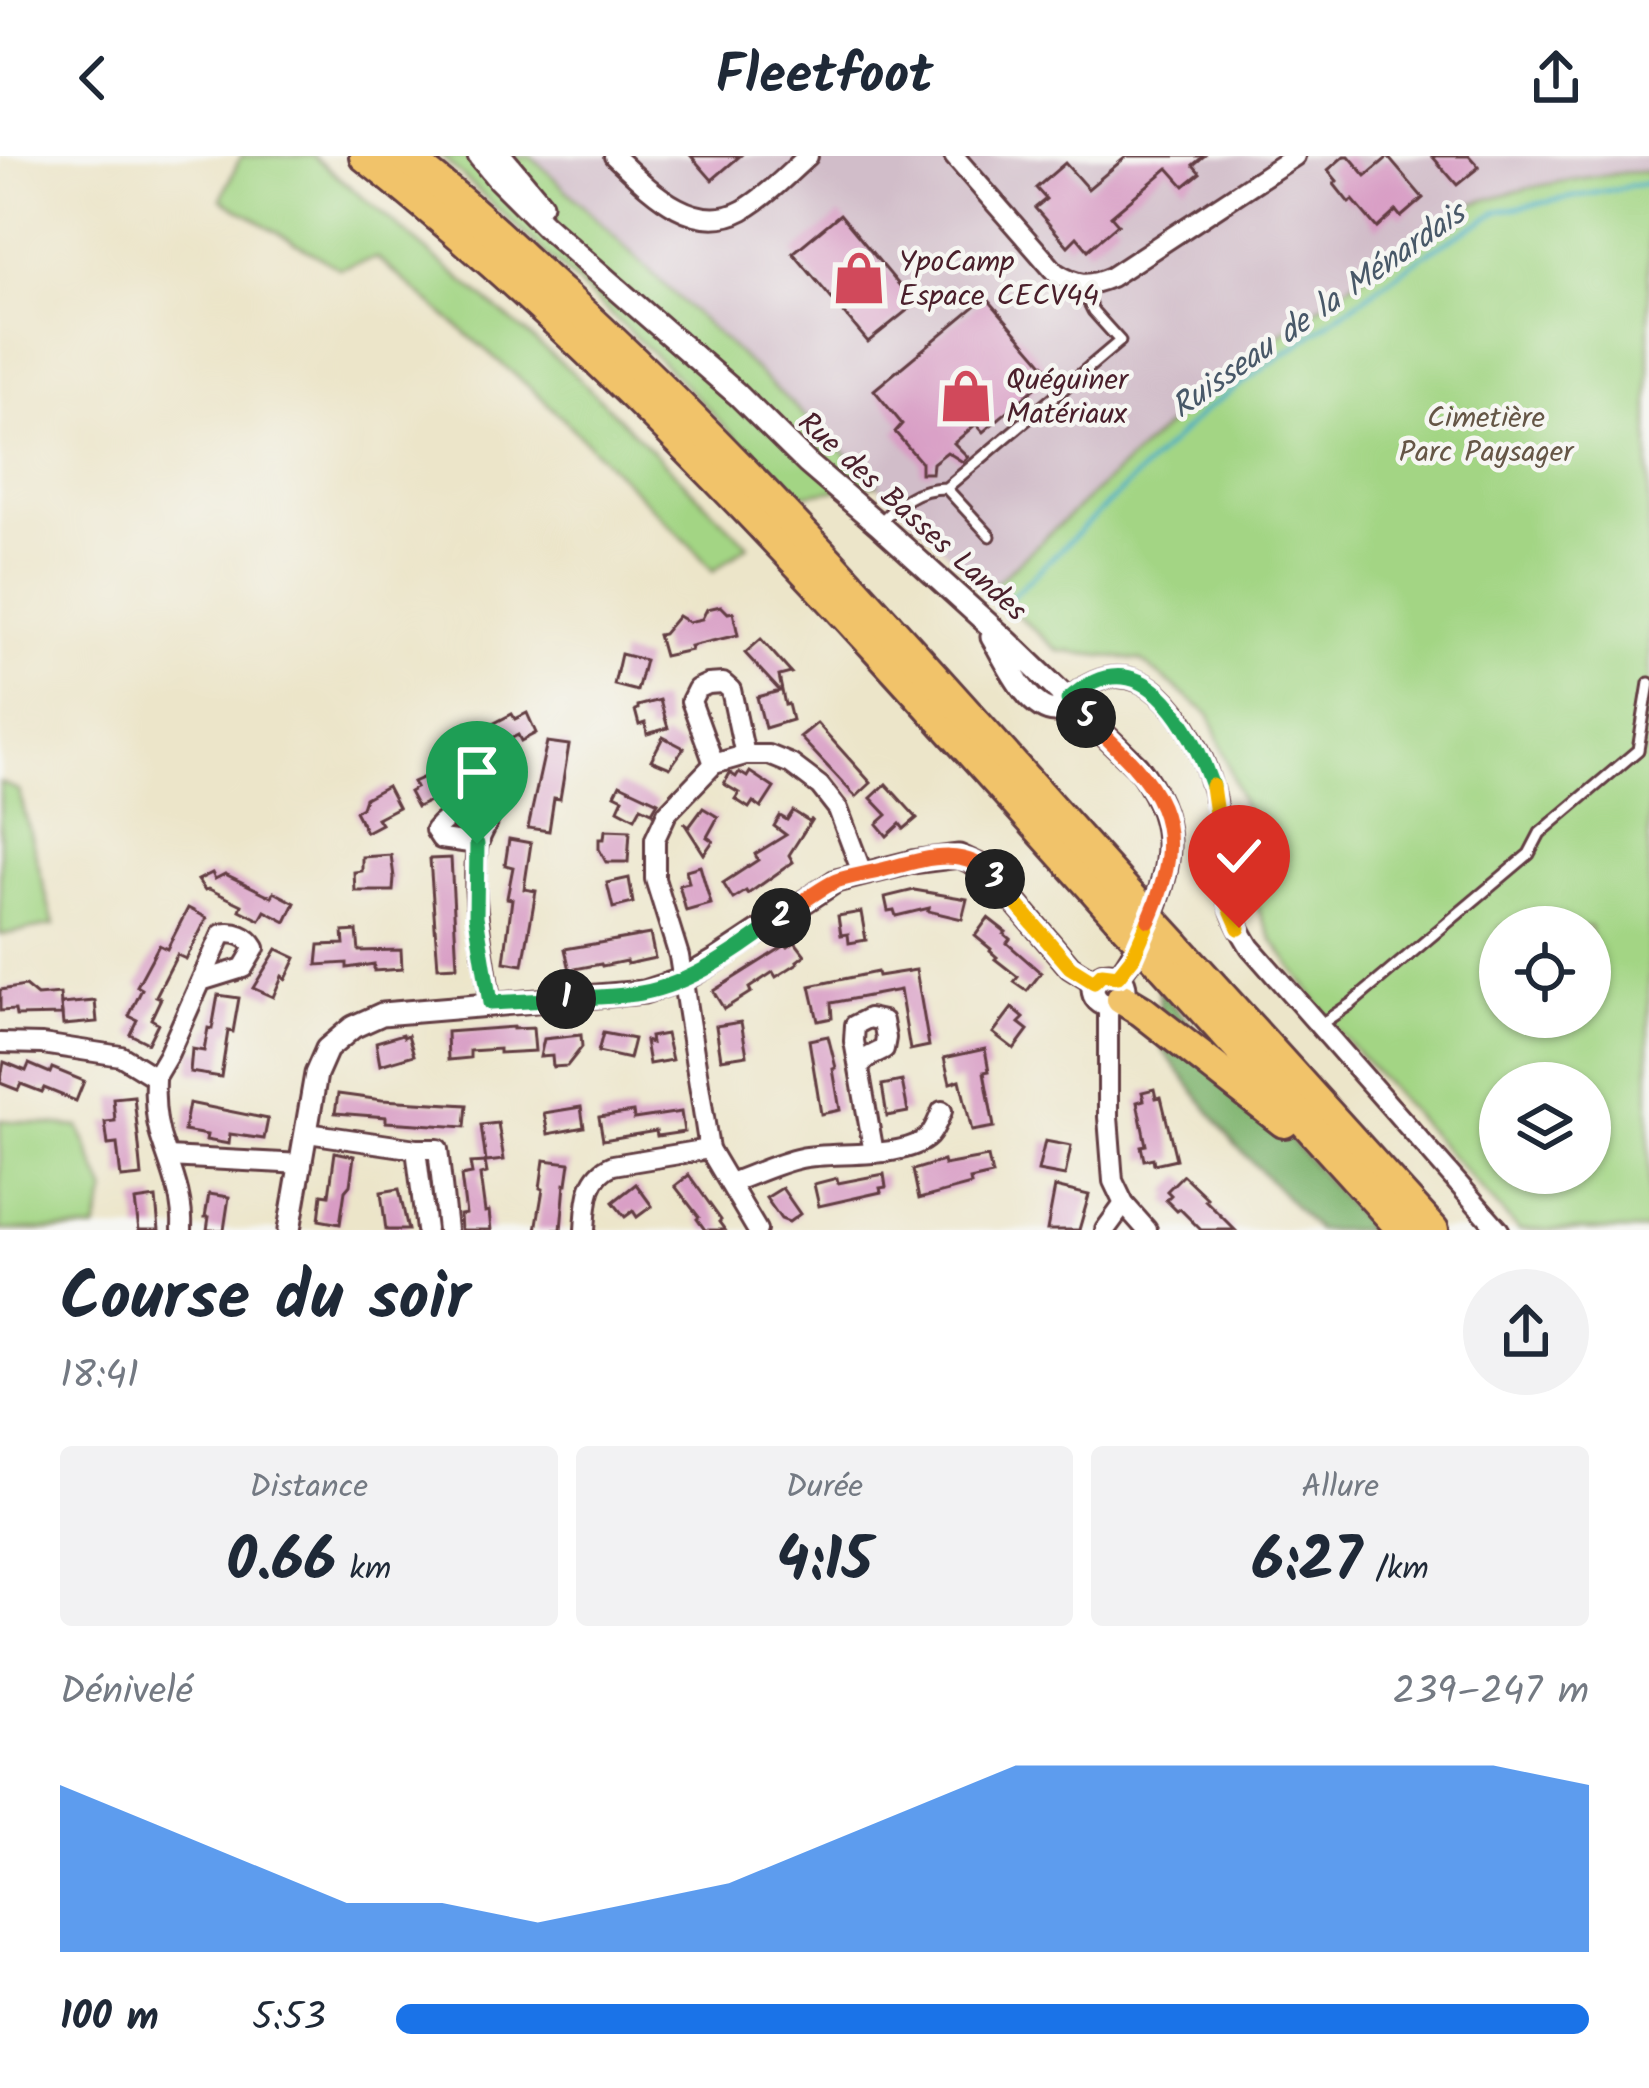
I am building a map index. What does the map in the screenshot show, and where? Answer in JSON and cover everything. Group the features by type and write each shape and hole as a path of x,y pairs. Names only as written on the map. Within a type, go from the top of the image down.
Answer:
{"highway":[{"path":"365,156 505,274 674,433 1433,1230"},
{"path":"415,161 684,411 838,573 1124,906"},
{"path":"1169,955 1403,1230"},
{"path":"1116,994 1275,1114 1336,1175 1358,1182"}],"street":[{"name":"Rue des Basses Landes","path":"479,156 544,226 737,394 981,618 1031,700 1043,711 1055,711 1068,700"},
{"path":"501,156 604,277"},
{"path":"614,156 669,203 687,213 718,217 750,206 808,156"},
{"path":"954,156 1056,273 1080,285 1111,277 1295,156"},
{"path":"1147,1230 1124,1204 1113,1180 1116,994 1166,878 1168,833 1150,783 1068,700 1100,678 1120,676 1150,686 1175,713 1201,755 1213,788 1229,905 1250,947 1499,1230"},
{"path":"714,764 691,701 697,689 709,684 723,683 731,690 746,755"},
{"path":"758,1230 710,1149 684,979 655,879 655,838 667,813 714,764 770,754 820,786 838,809 862,875"},
{"path":"477,844 476,916 490,1003"},
{"path":"289,1230 316,1074 328,1049 353,1027 382,1014 644,992 684,979 762,933 836,881 938,857 974,861 987,869 1070,967 1094,982 1102,974 1116,994"},
{"path":"182,1230 180,1195 154,1102 155,1077 201,981"},
{"path":"0,1042 121,1056 155,1077"},
{"path":"859,1066 874,1153"},
{"path":"730,1184 800,1158 874,1153 924,1140 942,1111"},
{"path":"308,1132 438,1149 446,1230"},
{"path":"416,1149 426,1230"},
{"path":"585,1230 593,1180 601,1170 710,1149"},
{"path":"168,1157 302,1164"},
{"path":"1105,1230 1124,1204"}],"lane":[{"path":"878,524 904,498 946,488 1120,341 1093,310 1080,285"},
{"path":"946,488 990,536"},
{"path":"1316,1026 1352,1004 1529,854 1540,832 1638,750 1649,683"},
{"path":"1638,750 1649,760"}],"shaded area":[{"path":"531,156 1649,156 1649,171 1589,177 1494,196 1352,283 1219,378 987,590"}],"green space":[{"path":"241,156 313,156 570,370 748,545 713,572 539,395 377,258 339,268 221,199"},
{"path":"441,156 531,156 878,484 793,496 665,365"},
{"name":"Cimetière Parc Paysager","path":"1649,171 1649,1230 1518,1230 1485,1194 1611,1194 1611,1062 1479,1062 1479,1187 1336,1029 1273,940 1254,901 1249,823 1210,715 1140,660 1059,651 988,590 1219,378 1352,283 1473,204 1583,178"},
{"path":"0,782 19,791 54,925 0,935"},
{"path":"1159,989 1370,1230 1317,1230 1234,1143 1162,1049"},
{"path":"0,1120 79,1127 106,1193 95,1230 0,1230"}],"building":[{"path":"691,156 740,156 712,180"},
{"path":"1127,156 1204,156 1193,165 1200,173 1184,186 1168,168 1111,216 1118,224 1088,250 1077,237 1068,246 1035,208 1046,199 1036,188 1065,163 1088,189"},
{"path":"1344,156 1366,176 1388,157 1423,198 1401,217 1396,211 1377,228 1334,184 1337,181 1328,170"},
{"path":"1432,156 1469,156 1479,167 1457,185"},
{"path":"840,214 915,304 868,342 793,253"},
{"path":"986,297 1052,374 983,432 976,424 954,443 968,457 963,462 947,452 933,463 932,473 921,473 921,462 895,432 902,424 874,390"},
{"path":"721,606 733,612 738,635 664,656 658,635 678,616 688,622 702,619 707,609"},
{"path":"761,639 791,673 779,676 792,720 765,728 757,697 780,691 745,653"},
{"path":"621,654 645,660 637,691 614,685"},
{"path":"660,700 668,728 647,734 635,710"},
{"path":"527,713 536,733 521,741 518,735 493,748 483,729 512,714 515,719"},
{"path":"817,723 871,783 856,797 800,737"},
{"path":"663,737 684,748 670,768 651,760"},
{"path":"481,741 494,768 462,784 459,777 436,788 440,796 417,807 409,792 416,788 413,782 469,757 465,750"},
{"path":"547,742 569,745 549,831 528,828"},
{"path":"739,772 747,777 750,772 774,788 761,808 753,802 749,808 735,799 739,793 724,784 730,773 736,777"},
{"path":"620,784 658,802 652,812 641,807 635,818 618,809 623,798 615,794"},
{"path":"886,784 917,818 904,829 900,824 887,836 877,824 887,815 871,798"},
{"path":"387,786 398,807 377,818 381,824 366,832 355,811 365,798"},
{"path":"703,808 718,817 707,837 713,841 704,854 684,823 689,827"},
{"path":"793,811 812,819 789,855 793,862 748,894 733,899 723,883 758,860 755,854 786,835 774,826 780,816 787,820"},
{"path":"605,830 630,831 628,862 606,862 599,849"},
{"path":"509,839 531,843 524,889 536,891 523,965 504,962 512,899 507,898 513,867 505,865"},
{"path":"391,855 393,891 355,891 354,872 362,871 362,857"},
{"path":"451,858 457,966 438,967 430,859"},
{"path":"700,866 711,904 686,911 679,885 689,883 686,870"},
{"path":"212,873 215,879 225,874 295,903 286,922 265,911 260,920 240,910 242,905 205,890 198,880"},
{"path":"629,878 633,903 613,908 607,883"},
{"path":"914,890 967,899 962,919 929,908 896,916 894,910 888,911 885,897"},
{"path":"188,908 207,918 186,959 177,955 156,996 161,998 151,1019 158,1023 148,1043 130,1034 137,1020 129,1016 142,989 137,986 159,945 167,949"},
{"path":"861,912 866,940 849,943 848,934 841,935 838,916"},
{"path":"988,918 1006,932 1007,943 1041,973 1027,991 975,936"},
{"path":"357,931 359,951 401,950 402,969 374,971 374,964 317,965 319,945 344,944 343,932"},
{"path":"650,934 655,958 570,970 565,949"},
{"path":"795,942 805,955 798,963 776,977 773,972 724,1009 713,991"},
{"path":"277,949 296,958 273,997 253,988"},
{"path":"916,970 929,1046 910,1050 900,990 831,1003 832,1018 818,1021 810,986 877,972 878,976"},
{"path":"25,986 37,996 60,994 62,1015 16,1016 15,1010 0,1011 0,990"},
{"path":"218,995 239,998 221,1077 190,1072 192,1049 204,1051 208,1028 212,1029"},
{"path":"95,1001 97,1022 63,1025 61,1004"},
{"path":"1012,1008 1024,1018 1019,1023 1028,1030 1014,1049 993,1033"},
{"path":"741,1022 747,1055 721,1059 716,1026"},
{"path":"533,1028 535,1051 470,1051 470,1058 448,1060 447,1032"},
{"path":"603,1033 634,1039 629,1059 598,1052"},
{"path":"666,1034 672,1060 649,1064 645,1041 651,1043 650,1037"},
{"path":"408,1035 414,1055 380,1065 376,1042"},
{"path":"581,1035 582,1047 567,1066 553,1067 552,1056 540,1057 544,1039"},
{"path":"828,1036 840,1110 821,1114 809,1040"},
{"path":"985,1049 989,1071 984,1072 994,1127 972,1131 960,1080 950,1083 944,1058"},
{"path":"4,1062 26,1071 29,1064 50,1073 52,1068 84,1081 76,1101 44,1088 42,1092 21,1084 18,1090 0,1083"},
{"path":"902,1081 908,1112 887,1116 882,1085"},
{"path":"1154,1089 1156,1098 1161,1097 1176,1159 1154,1164 1153,1158 1144,1160 1141,1146 1146,1145 1137,1102 1144,1100 1142,1092"},
{"path":"338,1094 467,1105 465,1127 335,1113"},
{"path":"134,1096 142,1176 121,1178 117,1144 108,1145 105,1122 115,1121 113,1098"},
{"path":"189,1103 268,1119 264,1139 230,1134 229,1144 184,1131"},
{"path":"581,1107 584,1127 548,1134 544,1113"},
{"path":"633,1112 634,1119 681,1112 684,1132 657,1136 656,1131 603,1140 599,1117"},
{"path":"498,1123 504,1160 486,1162 481,1125"},
{"path":"1045,1141 1071,1146 1065,1176 1038,1171"},
{"path":"335,1152 354,1156 340,1224 319,1220 322,1194 329,1195"},
{"path":"988,1157 992,1175 919,1199 913,1170 943,1161 944,1165"},
{"path":"544,1160 570,1163 561,1230 536,1230"},
{"path":"485,1162 487,1173 480,1175 491,1230 461,1230 460,1215 466,1214 461,1176 472,1174 470,1163"},
{"path":"884,1174 886,1187 881,1192 819,1206 814,1184"},
{"path":"689,1175 725,1230 705,1230 675,1186"},
{"path":"1183,1175 1235,1230 1201,1230 1166,1200 1171,1195 1167,1191"},
{"path":"636,1184 652,1206 637,1217 633,1211 625,1217 613,1202"},
{"path":"1055,1187 1089,1195 1079,1230 1047,1230"},
{"path":"782,1188 800,1214 789,1222 781,1219 766,1198"},
{"path":"399,1189 408,1230 386,1230 381,1192"},
{"path":"209,1194 229,1197 224,1230 207,1230"},
{"path":"156,1198 159,1230 139,1230 135,1201"}],"waterway":[{"name":"Ruisseau de la Ménardais","path":"1004,604 1205,410 1427,253 1499,211 1649,183"}],"place":[{"name":"YpoCamp Espace CECV44","path":"859,278"},
{"name":"Quéguiner Matériaux","path":"966,396"}],"route":[{"path":"477,844 476,916 490,1003 644,992 684,979 762,933 836,881 958,856 987,869 1070,967 1094,982 1102,974 1118,976 1133,957 1166,878 1168,833 1150,783 1068,700 1100,678 1120,676 1150,686 1164,699 1201,755 1213,788 1229,905 1239,928"}]}
